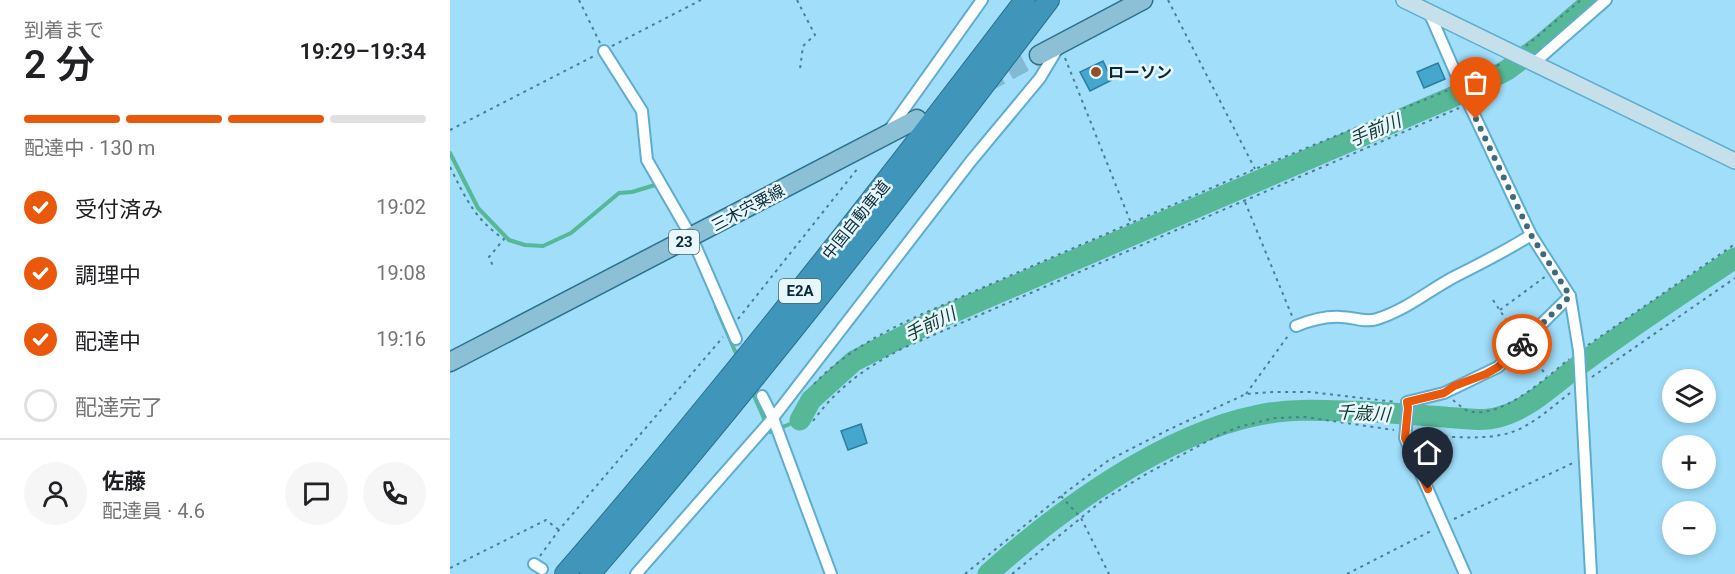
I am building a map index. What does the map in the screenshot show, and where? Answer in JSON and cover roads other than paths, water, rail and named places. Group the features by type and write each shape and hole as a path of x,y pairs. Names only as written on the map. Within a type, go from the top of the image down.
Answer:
{"highway":[{"name":"中国自動車道","path":"565,574 621,510 766,333 896,169 1025,0"},
{"name":"中国自動車道","path":"590,574 788,338 912,182 1049,0"}],"main road":[{"path":"1039,55 1143,0"},
{"name":"三木宍粟線","path":"450,362 917,119"}],"street":[{"path":"884,137 982,0"},
{"path":"1404,0 1735,161"},
{"path":"1524,58 1606,0"},
{"path":"1429,12 1468,102 1531,235 1570,296 1579,355 1591,574"},
{"path":"636,574 773,418 971,161 1040,78 1060,44"},
{"path":"604,51 642,111 647,160 692,238 736,339"},
{"path":"1296,326 1316,319 1333,317 1364,321 1376,319 1412,303 1531,235"},
{"path":"1465,574 1405,438 1407,405 1444,393 1498,367 1570,296"},
{"path":"762,396 773,418 831,574"}],"waterway":[{"name":"手前川","path":"800,420 811,400 854,361 940,318 1471,89 1507,70 1542,44 1593,0"},
{"name":"手前川","path":"450,153 478,208 509,240 525,245 543,246 571,233 619,193 632,192 655,185 657,187"},
{"name":"千歳川","path":"988,574 1047,525 1114,478 1186,439 1223,425 1259,415 1302,410 1479,419 1511,413 1535,400 1607,345 1735,258"},
{"name":"手前川","path":"716,307 738,358"},
{"name":"手前川","path":"751,389 770,432 800,420"}],"tunnel":[{"path":"985,84 1039,55"}],"place":[{"name":"ローソン","path":"1096,72"}]}
